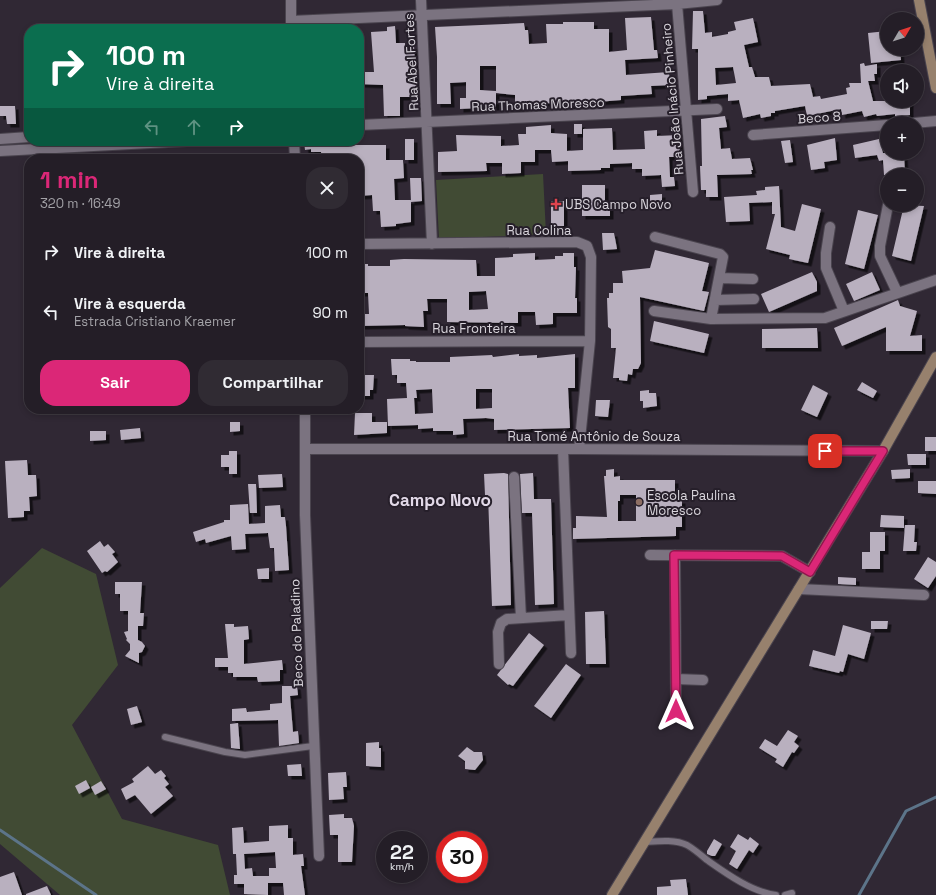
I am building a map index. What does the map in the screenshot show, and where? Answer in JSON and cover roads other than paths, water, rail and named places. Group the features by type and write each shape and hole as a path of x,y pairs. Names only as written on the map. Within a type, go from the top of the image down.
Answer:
{"main road":[{"path":"919,0 936,88"},
{"path":"612,895 883,451 936,357"}],"street":[{"path":"291,0 291,24"},
{"name":"Rua Abel Fortes","path":"422,0 432,244"},
{"path":"304,24 422,15 677,4 716,0"},
{"name":"Rua João Inácio Pinheiro","path":"677,4 693,192"},
{"name":"Rua Thomas Moresco","path":"364,125 717,109"},
{"path":"924,123 936,122"},
{"name":"Beco 8","path":"753,135 880,126"},
{"path":"0,139 24,138"},
{"path":"0,151 76,146"},
{"path":"887,212 880,246 880,256 897,292"},
{"path":"830,227 826,253 826,268 844,311"},
{"path":"655,237 720,254 723,257 724,262 711,319"},
{"name":"Rua Colina","path":"364,244 577,242 586,246 591,257 590,341 579,449"},
{"path":"720,278 753,279"},
{"path":"654,311 711,319 825,318 897,292 936,280"},
{"path":"715,300 754,299"},
{"name":"Rua Fronteira","path":"364,342 590,341"},
{"name":"Beco do Paladino","path":"305,414 305,515 313,746 319,856"},
{"name":"Rua Tomé Antônio de Souza","path":"305,449 883,451"},
{"path":"563,449 571,653"},
{"path":"514,477 522,618"},
{"path":"650,555 782,556 810,572"},
{"path":"674,555 676,711"},
{"path":"799,589 924,595"},
{"path":"499,664 498,632 501,623 507,619 570,615"},
{"path":"676,679 703,680"}],"lane":[{"path":"165,737 226,752 245,755 313,746"},
{"path":"644,842 674,842 687,845 731,876 761,891 776,895"},
{"path":"785,895 792,893"}],"waterway":[{"path":"859,895 906,811 936,797"},
{"path":"0,830 96,895"}],"place":[{"name":"UBS Campo Novo","path":"556,204"},
{"name":"Escola Paulina Moresco","path":"639,502"}],"district":[{"name":"Campo Novo","path":"440,500"}]}
